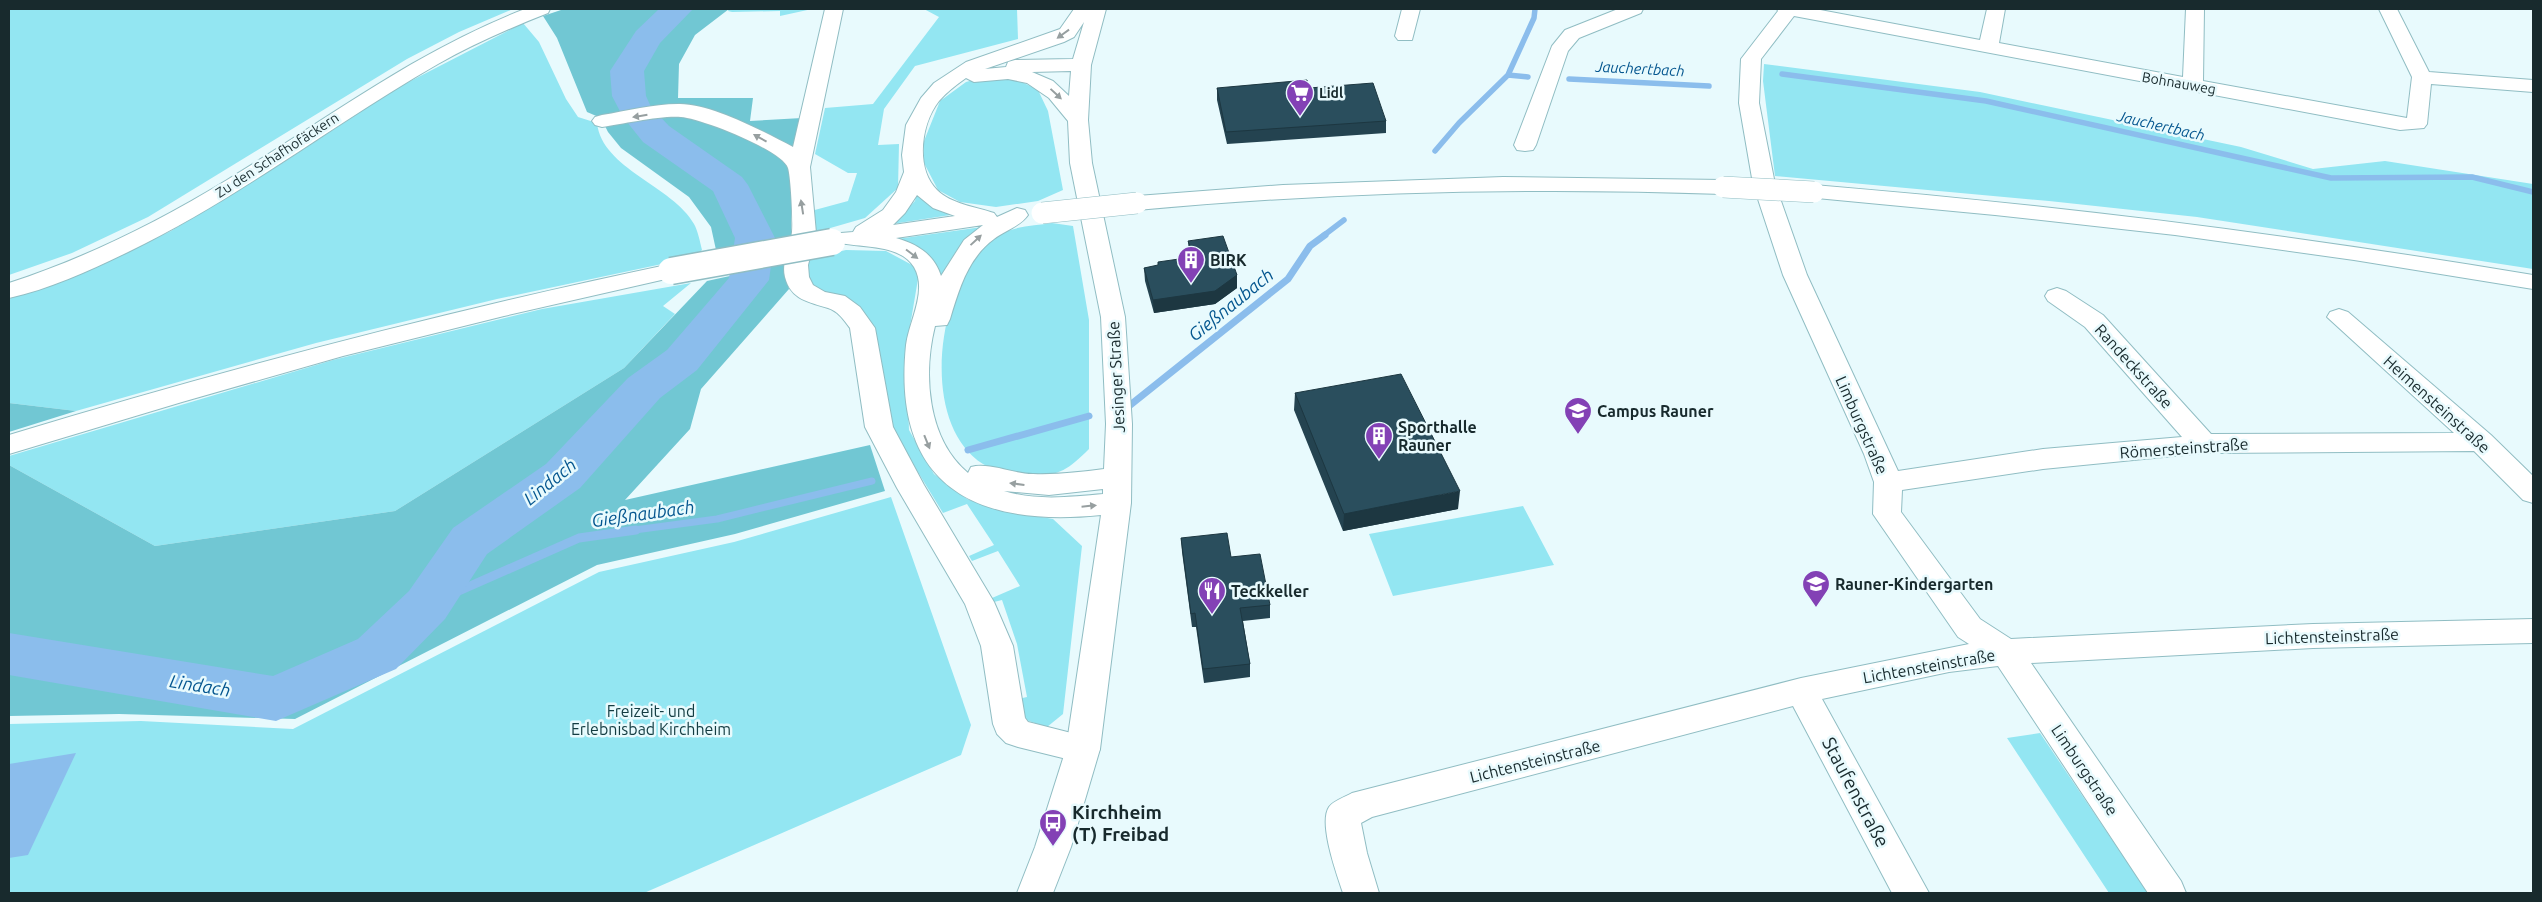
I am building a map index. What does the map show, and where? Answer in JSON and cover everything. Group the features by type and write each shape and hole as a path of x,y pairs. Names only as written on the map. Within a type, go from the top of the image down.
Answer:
{"street":[{"name":"Zu den Schafhofäckern","path":"9,291 73,268 151,231 264,166 395,78 477,35 541,9"},
{"path":"834,9 799,167 804,233 796,265 797,277 803,289 819,299 836,301 851,312 862,328 879,427 910,488 979,602 997,646 1009,724 1018,734 1083,749"},
{"path":"986,218 939,202 929,195 915,172 912,155 914,135 930,101 940,88 960,76 1067,33 1083,9"},
{"name":"Jesinger Straße","path":"1035,893 1053,847 1083,749 1117,490 1119,424 1113,317 1081,163 1078,120 1082,61 1097,9"},
{"path":"1405,36 1411,9"},
{"path":"1525,145 1559,50 1572,34 1634,9"},
{"name":"Bohnauweg","path":"1788,9 2400,124 2417,124 2422,77"},
{"name":"Limburgstraße","path":"1788,9 1751,59 1750,104 1764,184 1795,275 1826,346 1878,454 1888,482 1887,514 1969,628 2006,652 2168,893"},
{"path":"1988,48 1996,9"},
{"path":"2193,86 2195,9"},
{"path":"2388,9 2422,77 2533,86"},
{"path":"960,76 1001,67 1082,61"},
{"path":"960,76 996,73 1028,76 1043,83 1059,95 1078,120"},
{"path":"608,121 679,110 701,114 752,134 788,153 799,167"},
{"path":"841,240 874,228 896,212 903,204 915,172"},
{"path":"9,445 301,359 494,310 671,271 841,240 986,218 1288,190 1449,183 1616,184 1814,192 1964,204 2207,232 2533,282"},
{"path":"1029,214 995,226 977,238 966,251 952,276 934,330 930,361 930,388 936,418 946,444 956,458 975,472 1001,482 1033,486 1117,490"},
{"path":"841,240 900,247 917,257 927,269 931,285 920,333 916,391 924,433 931,451 948,471 972,489 988,497 1022,505 1062,508 1117,490"},
{"name":"Randeckstraße","path":"2057,296 2094,321 2204,444"},
{"name":"Heimensteinstraße","path":"2339,317 2481,442 2533,493"},
{"name":"Römersteinstraße","path":"1888,482 2043,459 2204,444 2481,442"},
{"name":"Lichtensteinstraße","path":"1361,893 1349,854 1342,816 1364,804 1801,691 1949,659 2006,652 2314,636 2533,631"},
{"name":"Staufenstraße","path":"1801,691 1911,893"}],"green space":[{"path":"9,9 513,9 459,32 407,59 148,217 72,253 9,275"},
{"path":"729,9 812,9 780,16 780,11 732,12 728,11"},
{"path":"924,9 1017,9 1018,39 915,66 884,109 878,145 899,144 898,188 865,218 813,233 811,211 848,201 857,173 848,173 815,154 825,108 873,104 939,17"},
{"path":"523,23 539,42 566,99 578,117 597,123 602,139 611,153 624,165 671,199 694,224 702,250 695,257 497,299 316,343 76,411 9,403 9,299 82,273 171,231 287,160 397,88"},
{"path":"1764,64 1980,92 2241,147 2313,169 2385,161 2533,184 2533,269 2197,217 2049,201 1775,176 1763,81"},
{"path":"981,78 1016,79 1038,90 1048,111 1063,190 1038,201 996,207 960,202 938,190 924,163 924,141 940,101 966,82"},
{"path":"917,190 957,214 892,224 915,201"},
{"path":"1052,223 1073,226 1089,320 1089,449 1059,472 1044,475 1008,473 983,464 962,444 949,417 942,385 942,351 948,317 959,285 974,258 1000,234 1022,227"},
{"path":"982,227 963,243 940,278 929,256 919,248 897,239"},
{"path":"846,250 886,251 914,266 918,279 906,350 909,430 934,474 967,499 995,509 1053,519 1082,546 1063,714 1047,727 1023,719 1018,699 1027,697 1017,644 1002,600 994,602 992,598 1020,586 998,551 972,561 969,556 994,545 967,504 943,513 886,420 871,326 865,315 851,304 821,292 812,285 805,272 807,259"},
{"path":"691,283 663,306 675,314 624,368 395,511 155,546 9,465 9,456 333,360 542,309"},
{"name":"Freizeit- und Erlebnisbad Kirchheim","path":"891,497 971,725 961,755 644,893 9,893 9,724 141,721 293,729 599,572 734,542"},
{"path":"1523,506 1554,565 1393,596 1369,534"},
{"path":"2040,733 2148,893 2109,893 2007,738"}],"shaded area":[{"path":"564,9 729,9 695,35 679,64 678,98 753,98 750,121 802,118 793,178 791,237 716,250 711,227 689,197 621,148 608,132 601,118 587,112 557,38 543,16"},
{"path":"784,264 789,289 701,389 690,429 625,500 870,445 885,491 735,534 597,565 295,719 119,714 9,716 9,465 155,546 395,511 624,368 707,281"},
{"path":"9,403 76,411 9,432"},
{"path":"76,753 28,855 9,858 9,764"}],"building":[{"name":"Lidl","path":"1307,80 1309,88 1373,83 1386,121 1226,132 1217,88"},
{"name":"BIRK","path":"1223,236 1237,275 1215,291 1153,300 1144,268 1158,265 1158,262 1186,258 1185,256 1193,254 1188,241"},
{"name":"Sporthalle Rauner","path":"1401,374 1460,491 1344,514 1295,393"},
{"name":"Teckkeller","path":"1227,533 1231,557 1260,554 1270,605 1240,608 1250,664 1203,669 1195,613 1191,614 1181,538"}],"waterway":[{"name":"Lindach","path":"9,654 276,699 377,654 427,605 470,541 563,476 644,388 682,360 749,280 755,238 729,185 656,134 635,110 629,96 627,71 647,38 677,9"},
{"name":"Gießnaubach","path":"1508,75 1534,18 1535,9"},
{"name":"Jauchertbach","path":"1782,74 1986,101 2331,178 2472,177 2533,192"},
{"name":"Gießnaubach","path":"1435,151 1459,123 1508,75"},
{"name":"Jauchertbach","path":"1508,75 1528,77"},
{"name":"Jauchertbach","path":"1569,79 1709,86"},
{"name":"Gießnaubach","path":"1323,236 1344,220"},
{"name":"Gießnaubach","path":"1129,406 1288,279 1310,246 1325,235"},
{"name":"Gießnaubach","path":"968,450 1089,416"},
{"name":"Gießnaubach","path":"627,531 717,519 872,481"},
{"name":"Gießnaubach","path":"427,605 579,538 636,530"}],"place":[{"name":"Lidl","path":"1300,117"},
{"name":"BIRK","path":"1191,284"},
{"name":"Campus Rauner","path":"1578,435"},
{"name":"Sporthalle Rauner","path":"1379,460"},
{"name":"Rauner-Kindergarten","path":"1816,608"},
{"name":"Teckkeller","path":"1212,615"},
{"name":"Kirchheim (T) Freibad","path":"1053,847"}]}
